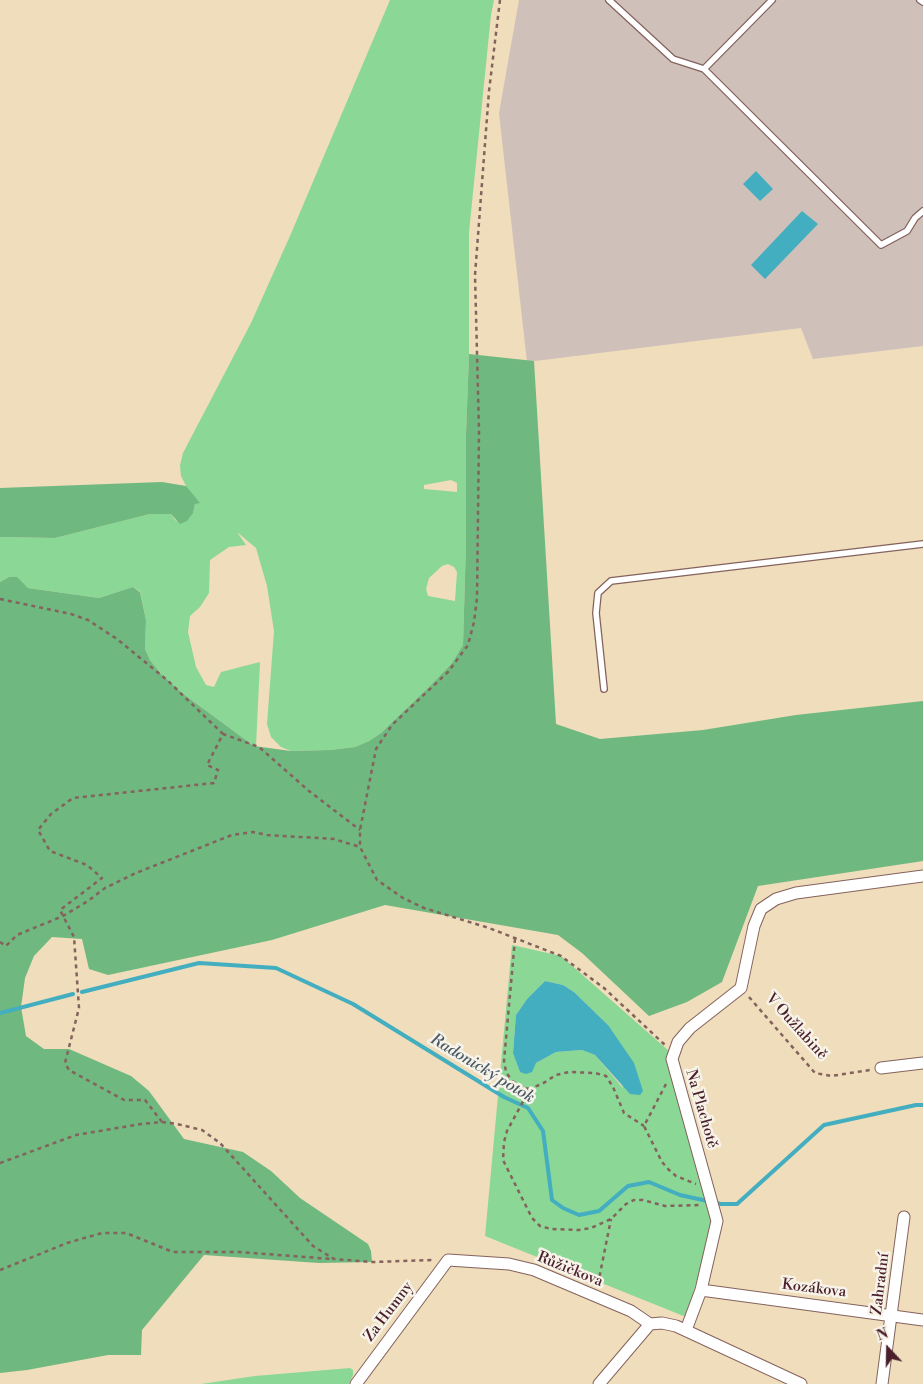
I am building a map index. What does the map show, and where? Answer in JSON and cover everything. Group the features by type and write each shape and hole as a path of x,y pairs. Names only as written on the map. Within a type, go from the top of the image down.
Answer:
{"street":[{"path":"741,988 754,926 761,909 776,898 796,893 923,876"},
{"name":"Na Plachotě","path":"686,1330 701,1290 717,1221 672,1059 678,1042 690,1028 741,988"},
{"path":"881,1068 923,1063"},
{"name":"Zahradní","path":"882,1384 904,1217"},
{"name":"Růžičkova","path":"448,1260 510,1264 534,1270 631,1311 650,1324 662,1323 686,1330 801,1384"},
{"name":"Za Humny","path":"357,1384 448,1260"},
{"name":"Kozákova","path":"701,1290 892,1314 923,1320"},
{"path":"599,1384 650,1324"}],"lane":[{"path":"609,0 673,59 704,69 881,245 907,231 915,218 923,212"},
{"path":"704,69 772,0"},
{"path":"604,689 597,606 598,593 611,581 923,544"}],"path":[{"path":"500,0 489,91 475,275 479,430 477,598 474,622 468,645 448,672 392,725 376,749 360,830 360,847 377,880 404,898 424,908 489,928 562,956 604,988 666,1046 672,1059"},
{"path":"0,599 71,614 88,620 117,638 167,680 223,734 260,747 309,791 360,830"},
{"path":"162,1122 145,1100 124,1100 69,1070 65,1064 79,1008 74,937 60,910 102,878 87,865 50,851 38,830 51,814 73,798 214,783 218,770 207,765 223,734"},
{"path":"0,942 6,946 17,935 63,916 105,888 136,872 232,834 253,832 267,835 334,839 360,847"},
{"path":"515,939 504,1061 506,1072 512,1081 528,1089 542,1084 556,1075 569,1072 596,1073 606,1076 624,1113 644,1126 662,1162 669,1170 710,1196"},
{"name":"V Oužlabině","path":"741,988 815,1073 831,1076 881,1068"},
{"path":"644,1126 666,1084 665,1078"},
{"path":"528,1089 504,1142 503,1160 524,1207 540,1226 564,1230 591,1228 611,1219 626,1204 634,1200 643,1200 665,1206 710,1196"},
{"path":"0,1163 76,1135 162,1122 202,1130 220,1143 312,1246 334,1259"},
{"path":"596,1297 611,1219"},
{"path":"0,1270 67,1243 102,1233 126,1233 174,1252 239,1252 372,1262 448,1260"}],"shaded area":[{"path":"519,0 923,0 923,346 813,359 801,328 527,362 499,113"}],"green space":[{"path":"390,0 494,0 469,232 469,354 463,645 452,663 381,733 355,747 330,750 291,751 281,747 271,737 267,724 274,631 267,586 256,548 237,532 246,545 229,547 210,560 209,593 200,607 190,616 188,632 196,667 206,685 214,687 221,672 260,662 256,746 182,693 160,673 150,660 145,649 146,620 140,591 133,587 99,598 28,588 9,577 0,582 0,537 55,538 150,514 171,514 176,521 193,513 195,504 181,476 180,465 183,453 251,323","holes":["451,480 457,483 457,492 424,489 424,485","448,564 454,567 457,572 455,601 428,596 426,589 429,578 442,566"]},
{"path":"469,354 534,361 556,724 600,739 703,730 796,715 923,701 923,861 758,886 722,982 687,1002 649,1016 582,953 558,935 385,905 272,940 108,975 89,969 82,939 52,937 34,956 25,978 21,1007 26,1036 44,1049 69,1049 131,1076 149,1091 184,1139 243,1152 271,1171 300,1198 368,1244 372,1262 319,1263 204,1255 142,1330 141,1355 108,1355 0,1373 0,582 9,577 17,577 28,588 99,598 133,587 140,592 146,620 145,649 150,660 160,673 182,693 254,746 291,751 330,750 355,747 369,741 381,733 432,684 452,663 463,645"},
{"path":"162,482 186,486 200,503 195,504 193,513 187,521 180,524 171,514 150,514 55,538 0,537 0,488"},
{"path":"512,945 561,956 678,1059 713,1226 686,1317 485,1236","holes":["545,981 563,985 574,992 608,1025 623,1088 595,1055 582,1050 556,1052 520,1072 513,1052 516,1015 527,999"]},
{"path":"350,1368 353,1370 353,1375 349,1384 201,1384 255,1376"}],"water":[{"path":"756,171 773,189 760,201 743,184"},
{"path":"802,211 818,224 765,279 751,265"},
{"path":"545,981 563,985 574,992 608,1025 634,1063 643,1091 640,1095 630,1094 595,1055 582,1050 556,1052 536,1063 532,1072 526,1074 520,1072 513,1053 516,1015 527,999"}],"waterway":[{"name":"Radonický potok","path":"82,992 199,963 276,968 353,1004 504,1097 528,1108 543,1131 552,1200 563,1208 579,1215 599,1211 628,1186 649,1182 680,1195 721,1204 737,1204 824,1125 923,1105"},
{"name":"Radonický potok","path":"0,1013 73,994"}]}
